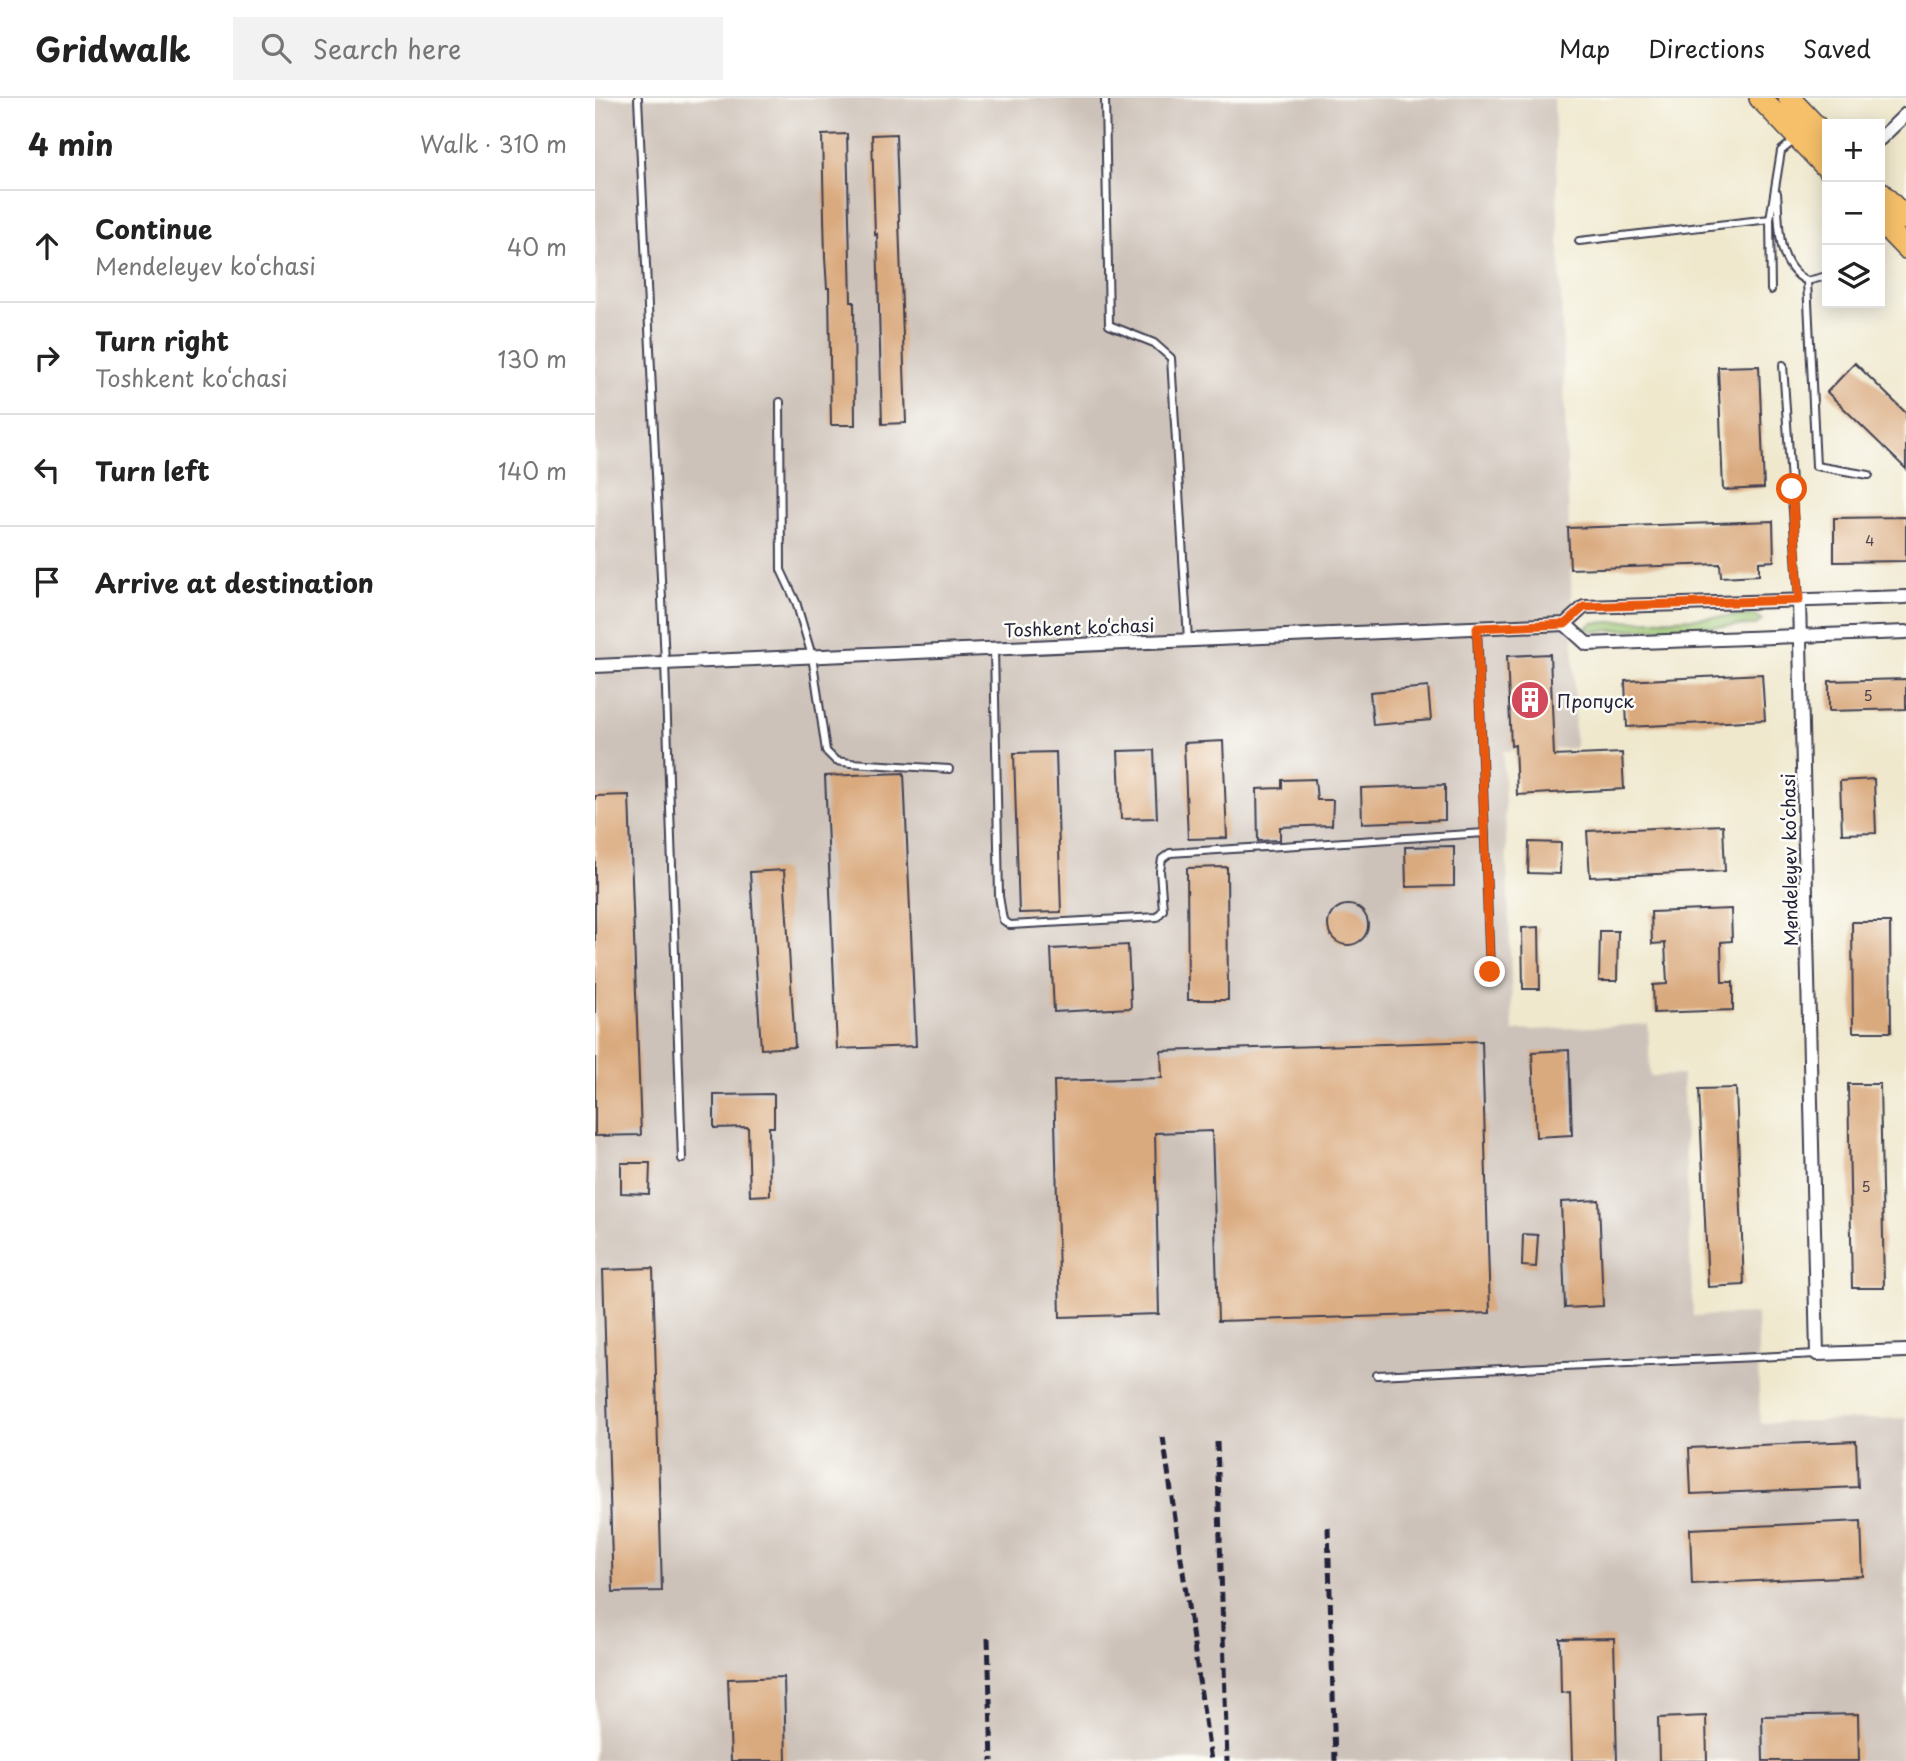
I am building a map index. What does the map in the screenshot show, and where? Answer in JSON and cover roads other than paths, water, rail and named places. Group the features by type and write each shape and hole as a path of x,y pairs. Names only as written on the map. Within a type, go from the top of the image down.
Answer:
{"main road":[{"path":"1760,98 1822,162"},
{"path":"1789,98 1822,133"},
{"path":"1885,209 1892,232"}],"street":[{"path":"1885,134 1906,114"},
{"name":"Toshkent ko‘chasi","path":"595,666 1565,624 1584,607 1906,597"},
{"name":"Mendeleyev ko‘chasi","path":"1799,600 1817,1354"},
{"path":"1565,624 1587,644 1906,632"},
{"path":"1817,1354 1906,1351"}],"lane":[{"path":"638,98 665,662 682,1159"},
{"path":"1105,98 1109,326 1154,342 1171,358 1188,640"},
{"path":"1772,290 1770,219 1781,150 1798,137"},
{"path":"1776,182 1783,257 1794,275 1807,281 1822,277"},
{"path":"1579,241 1770,219"},
{"path":"1807,281 1816,466 1869,475"},
{"name":"Mendeleyev ko‘chasi","path":"1783,365 1799,600"},
{"path":"780,402 781,570 796,602 812,656 826,751 836,761 949,769"},
{"path":"1477,628 1490,972"},
{"path":"994,648 999,896 1003,920 1010,925 1157,917 1163,910 1160,870 1162,859 1170,853 1485,833"},
{"path":"1377,1375 1817,1354"}],"railway":[{"path":"1163,1437 1211,1761"},
{"path":"1217,1442 1227,1761"},
{"path":"1328,1527 1335,1761"},
{"path":"988,1638 992,1761"}],"place":[{"name":"Пропуск","path":"1530,700"}]}
